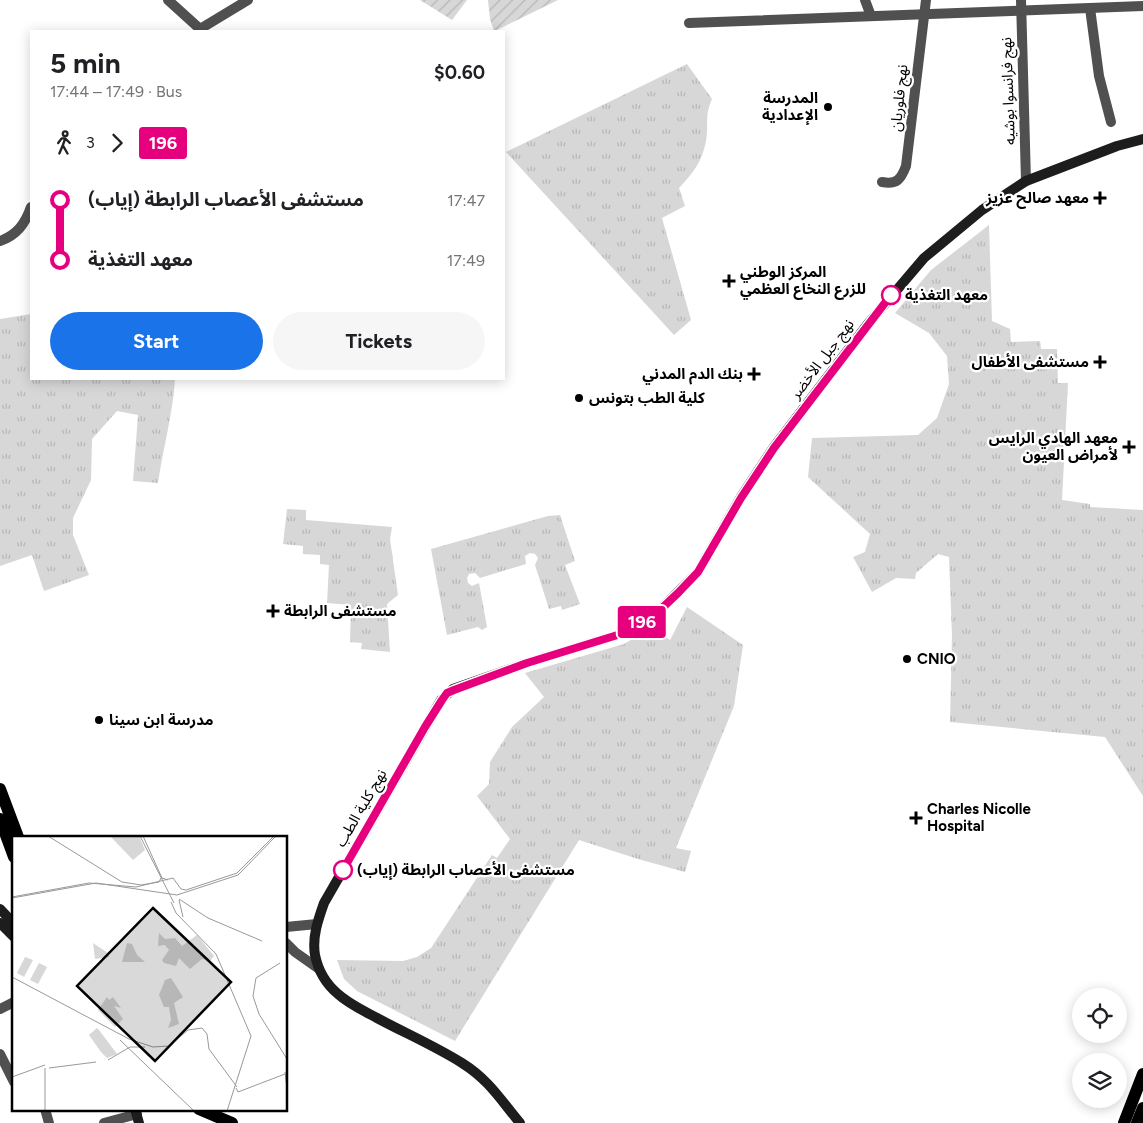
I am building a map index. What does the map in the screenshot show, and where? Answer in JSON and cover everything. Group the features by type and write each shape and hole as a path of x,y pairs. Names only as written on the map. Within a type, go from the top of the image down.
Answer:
{"main road":[{"path":"0,789 18,836"},
{"path":"0,819 12,852"},
{"path":"1124,1123 1143,1074"},
{"path":"1137,1123 1143,1108"},
{"path":"201,1110 232,1123"}],"street":[{"path":"168,0 200,29 248,0"},
{"path":"865,0 871,16"},
{"name":"نهج فلوريان","path":"882,182 895,183 902,176 906,166 926,0"},
{"path":"689,23 924,14 1021,5 1090,8 1143,6"},
{"name":"نهج فرانسوا بوشيه","path":"1021,5 1026,181"},
{"path":"1090,8 1100,76 1111,122"},
{"name":"نهج جبل الأخضر","path":"698,572 741,498 774,448 894,292 924,258 947,237 995,200 1026,181 1143,138"},
{"path":"0,241 16,234 24,224 30,209"},
{"name":"نهج كلية الطب","path":"520,1123 480,1075 460,1062 356,1007 337,994 318,969 314,938 317,924 328,895 425,727 447,693 527,663 624,633 660,610 698,572"},
{"path":"0,909 12,922"},
{"path":"0,924 12,935"},
{"path":"288,927 317,924"},
{"path":"288,945 318,969"},
{"path":"0,1009 12,1003"},
{"path":"0,1054 10,1062"},
{"path":"44,1110 48,1123"},
{"path":"104,1123 137,1115"}],"green space":[{"path":"420,0 467,0 452,20"},
{"path":"488,0 558,0 497,30 494,30 490,19"},
{"path":"687,64 712,99 707,116 706,141 702,155 693,172 679,188 685,206 662,218 691,320 674,335 506,152"},
{"path":"989,225 992,321 1010,329 1011,342 1040,341 1041,349 1057,349 1058,383 1068,383 1062,500 1090,504 1090,507 1143,510 1143,796 1105,737 950,722 952,636 949,557 938,554 916,573 915,579 896,578 872,592 853,557 865,552 870,534 808,477 812,438 918,435 937,418 949,384 947,356 929,333 895,313 931,270"},
{"path":"30,314 30,380 175,380 158,483 133,481 138,415 117,411 92,439 91,480 73,518 73,535 89,575 44,591 32,555 0,566 0,319"},
{"path":"287,509 306,510 306,520 392,527 390,539 398,595 387,604 390,652 361,649 362,643 350,642 351,605 327,603 329,565 320,564 320,555 303,554 303,546 283,544"},
{"path":"560,515 575,561 565,565 580,604 562,610 561,606 549,609 535,565 538,558 535,554 530,553 525,556 526,564 480,578 475,573 469,574 467,578 468,583 472,586 479,583 487,627 482,630 478,627 447,635 431,549 548,516"},
{"path":"687,607 743,645 734,706 676,848 691,851 685,872 579,840 455,1041 357,991 344,979 337,960 403,961 417,957 431,948 492,855 497,858 510,839 477,796 489,784 490,762 512,727 544,697 525,673 624,644 650,626 670,640"}],"bus line":[{"name":"196","path":"343,870 425,727 447,693 527,663 624,633 660,610 678,593 698,572 741,498 774,448 891,295"}],"place":[{"name":"المدرسة الإعدادية","path":"828,107"},
{"name":"معهد صالح عزيز","path":"1100,198"},
{"name":"المركز الوطني للزرع النخاع العظمي","path":"729,281"},
{"name":"معهد التغذية","path":"891,295"},
{"name":"مستشفى الأطفال","path":"1100,362"},
{"name":"بنك الدم المدني","path":"754,374"},
{"name":"كلية الطب بتونس","path":"579,398"},
{"name":"معهد الهادي الرايس لأمراض العيون","path":"1129,447"},
{"name":"مستشفى الرابطة","path":"273,611"},
{"name":"CNIO","path":"907,659"},
{"name":"مدرسة ابن سينا","path":"99,720"},
{"name":"Charles Nicolle Hospital","path":"916,818"},
{"name":"مستشفى الأعصاب الرابطة (إياب)","path":"343,870"}]}
